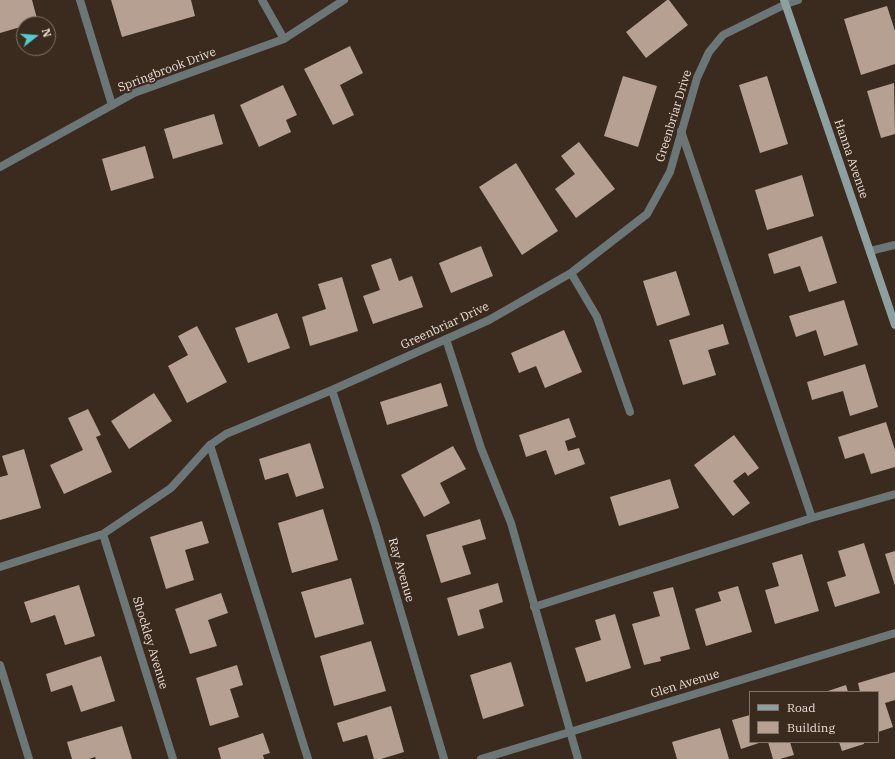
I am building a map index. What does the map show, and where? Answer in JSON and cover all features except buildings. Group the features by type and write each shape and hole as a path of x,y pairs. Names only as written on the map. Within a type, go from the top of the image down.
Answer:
{"street":[{"path":"80,0 112,105"},
{"path":"262,0 284,39"},
{"name":"Springbrook Drive","path":"0,167 134,93 284,39 344,0"},
{"name":"Greenbriar Drive","path":"0,567 103,534 171,488 210,445 226,434 332,390 490,320 571,273 647,214 670,172 697,78 709,52 723,35 785,2 798,0"},
{"name":"Hanna Avenue","path":"785,2 895,326"},
{"path":"681,131 812,518"},
{"path":"870,251 895,245"},
{"path":"571,273 597,317 630,412"},
{"path":"446,339 481,448 510,523 578,759"},
{"name":"Ray Avenue","path":"332,390 377,532 444,759"},
{"path":"210,445 308,759"},
{"path":"534,606 812,518 895,494"},
{"name":"Shockley Avenue","path":"103,534 173,759"},
{"name":"Glen Avenue","path":"481,759 895,633"},
{"path":"0,665 29,759"}]}
